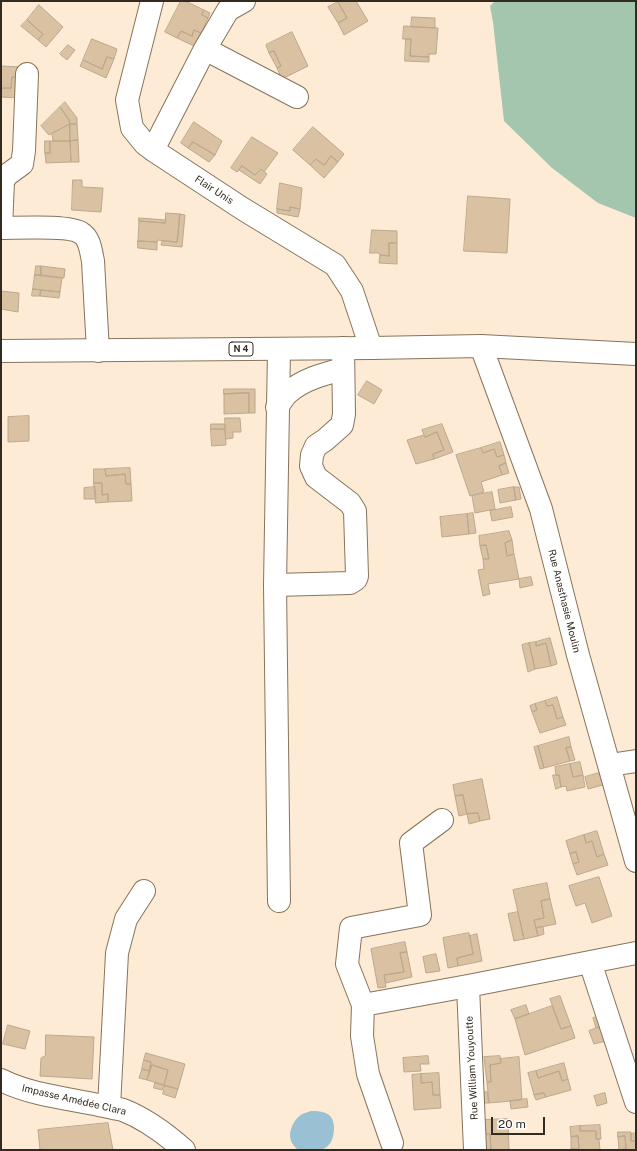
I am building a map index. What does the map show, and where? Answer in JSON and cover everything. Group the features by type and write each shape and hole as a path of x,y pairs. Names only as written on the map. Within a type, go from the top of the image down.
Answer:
{"street":[{"name":"Flair Unis","path":"152,1 127,100 132,128 145,144 153,150 243,210 335,265 352,291 371,348"},
{"path":"153,150 228,10 244,1"},
{"path":"206,49 297,97"},
{"path":"27,74 24,151 22,164 7,174 3,181 1,228 71,229 82,233 85,236 91,249 93,261 98,351"},
{"name":"N 4","path":"1,351 278,349 343,359 371,348 481,346 636,354"},
{"name":"Rue Anasthasie Moulin","path":"481,346 541,509 578,655 636,861"},
{"path":"278,349 275,585 279,901"},
{"path":"277,407 288,393 323,374 343,359"},
{"path":"275,585 350,583 356,579 357,576 355,511 350,503 316,477 312,466 312,455 316,446 342,425 344,414 343,359"},
{"path":"610,765 636,761"},
{"path":"392,1144 368,1074 362,1036 363,1005 347,964 351,928 420,915 411,843 442,820"},
{"path":"109,1107 117,953 126,919 144,891"},
{"path":"363,1005 636,953"},
{"path":"590,962 636,1102"},
{"name":"Rue William Youyoutte","path":"468,986 475,1150"},
{"name":"Impasse Amédée Clara","path":"1,1080 10,1085 43,1094 122,1110 146,1121 184,1150"}],"green space":[{"path":"495,1 636,1 636,218 598,203 552,168 504,121 490,6"}],"water":[{"path":"311,1111 324,1112 332,1119 334,1123 334,1131 331,1142 324,1149 299,1150 292,1143 290,1135 292,1127 302,1114"}],"building":[{"path":"181,1 185,1 204,10 202,15 208,18 201,33 194,30 192,36 181,31 177,38 165,32"},
{"path":"356,1 368,21 344,35 338,23 347,18 338,2"},
{"path":"338,2 347,18 338,23 328,7"},
{"path":"39,5 63,27 46,47 38,40 43,34 27,20"},
{"path":"204,10 210,13 208,18 202,15"},
{"path":"412,17 435,18 435,28 411,27"},
{"path":"27,20 43,34 38,40 21,26"},
{"path":"404,26 438,28 436,54 429,54 429,57 410,56 411,39 403,39"},
{"path":"194,30 201,33 194,46 177,38 181,31 192,36"},
{"path":"292,32 308,66 282,79 277,68 281,66 274,51 269,53 266,45"},
{"path":"92,39 117,49 114,59 107,57 102,69 83,60"},
{"path":"406,39 411,39 410,56 429,57 429,62 405,61"},
{"path":"68,45 75,50 67,60 60,54"},
{"path":"274,51 281,66 277,68 269,53"},
{"path":"107,57 114,59 106,78 80,66 83,60 102,69"},
{"path":"1,66 21,67 20,77 12,77 11,88 3,88 1,90"},
{"path":"12,77 20,77 20,98 1,97 1,90 3,88 11,88"},
{"path":"65,102 77,118 77,124 70,124 60,107"},
{"path":"60,107 70,124 49,135 41,126"},
{"path":"194,122 222,141 215,155 193,142 188,148 181,143"},
{"path":"70,124 77,124 78,140 70,141"},
{"path":"70,124 70,141 53,141 52,134"},
{"path":"313,127 344,154 338,162 331,156 324,165 316,159 310,165 293,150"},
{"path":"252,137 278,153 264,172 261,169 255,175 242,166 237,172 231,168"},
{"path":"78,140 79,162 71,162 70,141"},
{"path":"45,141 50,141 50,153 45,153"},
{"path":"50,141 70,141 71,162 46,163 45,153 50,153"},
{"path":"193,142 215,155 209,162 188,148"},
{"path":"331,156 338,162 324,178 310,165 316,159 324,165"},
{"path":"242,166 255,175 261,169 267,174 260,184 239,170"},
{"path":"73,180 82,180 82,187 103,188 101,212 72,210"},
{"path":"280,183 302,188 300,209 290,207 290,211 277,209"},
{"path":"468,196 510,199 507,253 464,251"},
{"path":"290,207 300,209 298,217 277,213 277,209 290,211"},
{"path":"166,213 180,214 177,242 158,240 157,242 138,241 139,221 165,223"},
{"path":"180,214 185,215 182,247 161,245 162,241 177,242"},
{"path":"139,218 166,220 165,223 139,221"},
{"path":"372,230 397,231 397,243 389,243 389,256 380,255 379,253 370,253"},
{"path":"138,241 157,242 157,250 138,248"},
{"path":"389,243 397,243 397,264 379,263 380,255 389,256"},
{"path":"36,266 41,266 41,275 35,275"},
{"path":"41,266 65,269 64,278 41,275"},
{"path":"35,275 62,278 60,292 33,289"},
{"path":"33,289 41,290 40,296 32,296"},
{"path":"41,290 60,292 59,298 40,296"},
{"path":"1,291 19,293 18,312 1,309"},
{"path":"367,381 382,390 374,404 358,395"},
{"path":"224,389 255,389 255,413 249,413 249,393 224,394"},
{"path":"249,393 249,413 224,414 224,394"},
{"path":"29,416 29,441 8,442 8,417"},
{"path":"225,418 240,418 241,432 233,432 233,438 226,439"},
{"path":"211,424 225,424 225,429 211,429"},
{"path":"442,424 453,452 434,459 433,454 444,450 437,432 425,437 422,430"},
{"path":"211,429 225,429 226,445 212,446"},
{"path":"437,432 444,450 433,454 434,459 416,464 407,440 424,435 425,437"},
{"path":"500,442 504,455 497,457 494,449 483,453 481,448"},
{"path":"481,448 483,453 494,449 497,457 504,455 506,463 499,466 502,475 481,482 484,492 470,496 456,455"},
{"path":"506,463 509,473 502,475 499,466"},
{"path":"130,468 131,484 126,484 125,474 106,476 105,469"},
{"path":"94,469 105,469 106,476 125,474 126,484 131,484 132,501 108,502 108,494 102,495 102,483 94,483"},
{"path":"94,483 102,483 102,495 108,494 108,502 96,503"},
{"path":"95,487 96,499 84,499 84,488"},
{"path":"514,487 516,500 500,503 498,490"},
{"path":"514,487 519,487 521,499 516,500"},
{"path":"492,492 495,509 475,513 472,496"},
{"path":"511,507 513,517 492,521 490,511"},
{"path":"473,513 476,533 469,534 467,514"},
{"path":"467,514 469,534 442,537 440,517"},
{"path":"509,531 512,540 505,543 507,556 514,554 519,579 488,584 490,594 483,596 478,570 484,569 483,559 489,559 486,545 480,546 479,536"},
{"path":"512,540 514,554 507,556 505,543"},
{"path":"486,545 489,559 483,559 480,546"},
{"path":"531,577 533,585 520,588 519,579"},
{"path":"550,638 557,664 551,666 546,643 536,646 536,642"},
{"path":"536,642 536,646 546,643 551,666 535,669 529,643"},
{"path":"529,643 535,669 528,672 522,645"},
{"path":"557,697 563,717 557,719 553,705 547,706 545,701"},
{"path":"545,701 547,706 553,705 557,719 563,717 566,725 540,733 532,712 537,710 535,704"},
{"path":"535,704 537,710 532,712 530,706"},
{"path":"569,737 571,747 566,748 570,761 544,768 538,746"},
{"path":"538,746 544,768 540,769 534,747"},
{"path":"571,747 575,760 570,761 566,748"},
{"path":"580,762 583,775 573,777 570,764"},
{"path":"570,764 573,777 583,775 585,787 567,791 566,786 561,787 559,775 556,775 555,767"},
{"path":"599,773 603,785 588,789 585,777"},
{"path":"553,775 559,775 561,787 556,789"},
{"path":"482,779 490,819 480,821 478,813 467,814 463,795 455,796 453,785"},
{"path":"463,795 467,814 459,816 455,796"},
{"path":"478,813 480,821 469,824 467,814"},
{"path":"597,831 604,854 597,857 592,841 586,843 584,835"},
{"path":"584,835 586,843 592,841 597,857 604,854 608,865 577,875 573,864 579,862 576,852 570,854 566,841"},
{"path":"576,852 579,862 573,864 570,854"},
{"path":"599,877 612,916 592,923 585,903 576,906 569,886"},
{"path":"547,883 550,899 541,901 544,918 534,920 538,936 524,939 513,890"},
{"path":"550,899 556,924 536,928 534,920 544,918 541,901"},
{"path":"518,912 524,939 514,941 508,914"},
{"path":"543,927 544,934 538,936 536,928"},
{"path":"469,933 473,954 457,958 458,966 448,968 443,938"},
{"path":"477,934 482,961 458,966 457,958 473,954 470,936"},
{"path":"405,942 407,952 400,953 404,972 384,975 386,987 378,988 371,949"},
{"path":"407,952 412,977 386,983 384,975 404,972 400,953"},
{"path":"436,954 440,971 426,973 423,957"},
{"path":"560,996 571,1026 561,1029 550,999"},
{"path":"526,1005 529,1014 515,1019 511,1010"},
{"path":"552,1006 561,1029 571,1026 575,1038 525,1055 515,1019"},
{"path":"604,1015 607,1024 596,1028 593,1018"},
{"path":"607,1024 610,1040 594,1044 589,1031"},
{"path":"8,1025 30,1031 25,1049 3,1044"},
{"path":"46,1035 94,1037 92,1079 40,1076 41,1058 45,1056"},
{"path":"146,1053 185,1064 178,1089 164,1085 168,1070 152,1065 147,1080 139,1078 142,1069 149,1071 151,1062 144,1060"},
{"path":"428,1056 429,1064 420,1064 421,1071 404,1072 403,1058"},
{"path":"500,1056 501,1063 490,1065 491,1082 487,1082 484,1057"},
{"path":"519,1057 522,1100 489,1103 487,1082 491,1082 490,1065 501,1063 500,1059"},
{"path":"144,1060 151,1062 149,1071 142,1069"},
{"path":"564,1063 568,1079 562,1081 559,1071 538,1078 536,1071"},
{"path":"152,1065 168,1070 164,1085 147,1080"},
{"path":"536,1071 538,1078 559,1071 562,1081 568,1079 571,1090 546,1097 544,1093 534,1095 528,1073"},
{"path":"439,1073 440,1095 433,1095 432,1082 421,1083 421,1074"},
{"path":"421,1074 421,1083 432,1082 433,1095 440,1095 441,1108 414,1110 412,1075"},
{"path":"155,1083 164,1085 162,1090 154,1088"},
{"path":"165,1086 178,1089 175,1098 163,1094"},
{"path":"487,1092 489,1103 483,1103 482,1093"},
{"path":"544,1093 546,1097 536,1100 534,1095"},
{"path":"605,1093 607,1103 597,1106 594,1096"},
{"path":"527,1099 528,1107 511,1109 510,1101"},
{"path":"508,1119 509,1150 491,1150 490,1134 485,1134 484,1120"},
{"path":"108,1123 113,1150 40,1150 38,1130"},
{"path":"600,1125 601,1139 596,1139 596,1131 580,1131 580,1126"},
{"path":"580,1126 580,1131 596,1131 596,1139 599,1139 600,1150 571,1150 579,1149 578,1136 571,1137 570,1127"},
{"path":"618,1132 631,1132 631,1141 636,1141 636,1150 619,1150 626,1149 625,1136 618,1137"},
{"path":"636,1133 636,1141 631,1141 631,1134"},
{"path":"485,1134 490,1134 491,1150 485,1150"},
{"path":"578,1136 579,1149 571,1149 571,1137"},
{"path":"625,1136 626,1149 619,1150 618,1137"}]}
